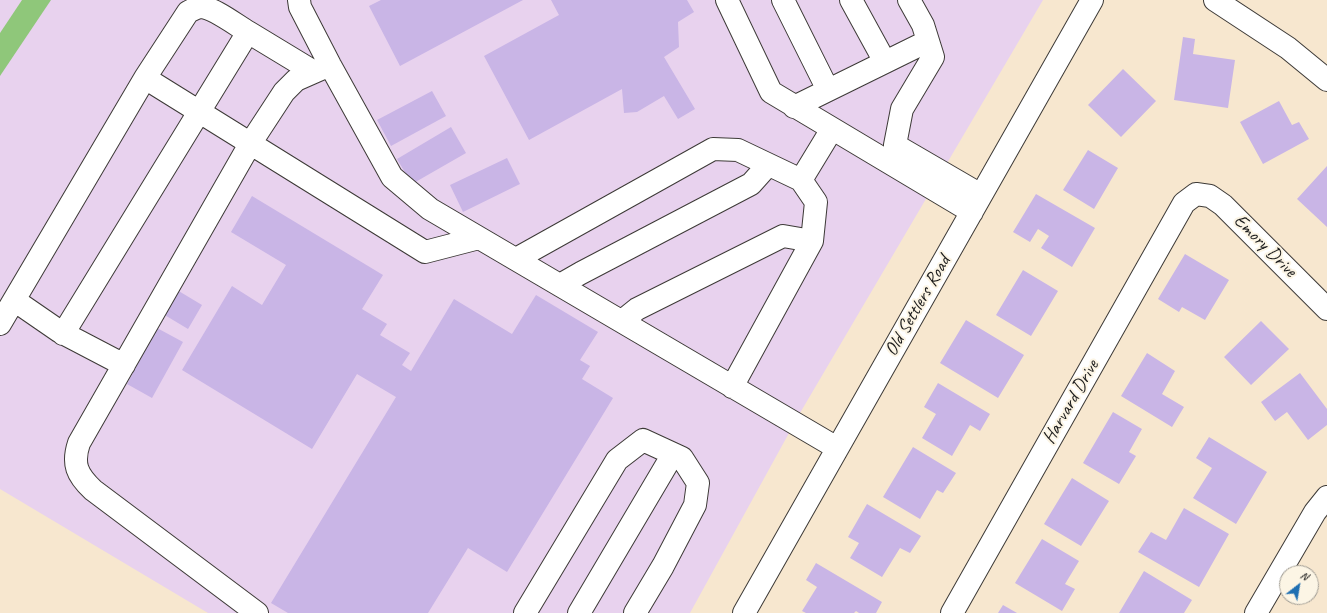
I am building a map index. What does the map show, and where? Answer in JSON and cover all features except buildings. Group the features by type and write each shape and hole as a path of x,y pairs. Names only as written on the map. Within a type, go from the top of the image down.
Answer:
{"street":[{"path":"299,0 300,7 322,69 392,177 430,209 837,448"},
{"path":"727,0 771,92 832,129 976,204"},
{"path":"783,0 828,90"},
{"path":"851,0 884,62"},
{"path":"909,0 923,25 933,57 902,109 895,145 976,204"},
{"name":"Old Settlers Road","path":"744,613 1092,0"},
{"path":"1215,0 1288,48 1327,80"},
{"path":"0,324 145,78 188,12 198,7 214,11 248,32 322,69"},
{"path":"63,334 248,32"},
{"path":"794,106 928,41"},
{"path":"257,613 93,490 84,482 79,474 76,464 76,454 79,443 250,144 284,92 296,80 322,69"},
{"path":"145,78 425,252 479,238"},
{"path":"801,180 832,129"},
{"path":"516,259 713,149 738,150 801,180 816,202 812,241 732,387"},
{"path":"560,285 751,184 768,165"},
{"name":"Emory Drive","path":"1196,194 1210,196 1223,205 1327,309"},
{"name":"Harvard Drive","path":"952,613 1184,203 1196,194"},
{"path":"622,322 637,309 783,236 812,241"},
{"path":"14,300 63,334 124,365"},
{"path":"525,613 617,460 643,440 682,458 698,483 696,505 663,566 635,613"},
{"path":"578,613 674,454"},
{"path":"1256,613 1315,512 1327,497"}],"shaded area":[{"path":"0,0 1043,0 800,413 690,613 208,613 0,489"}],"green space":[{"path":"22,0 51,0 0,76 0,33"}]}
